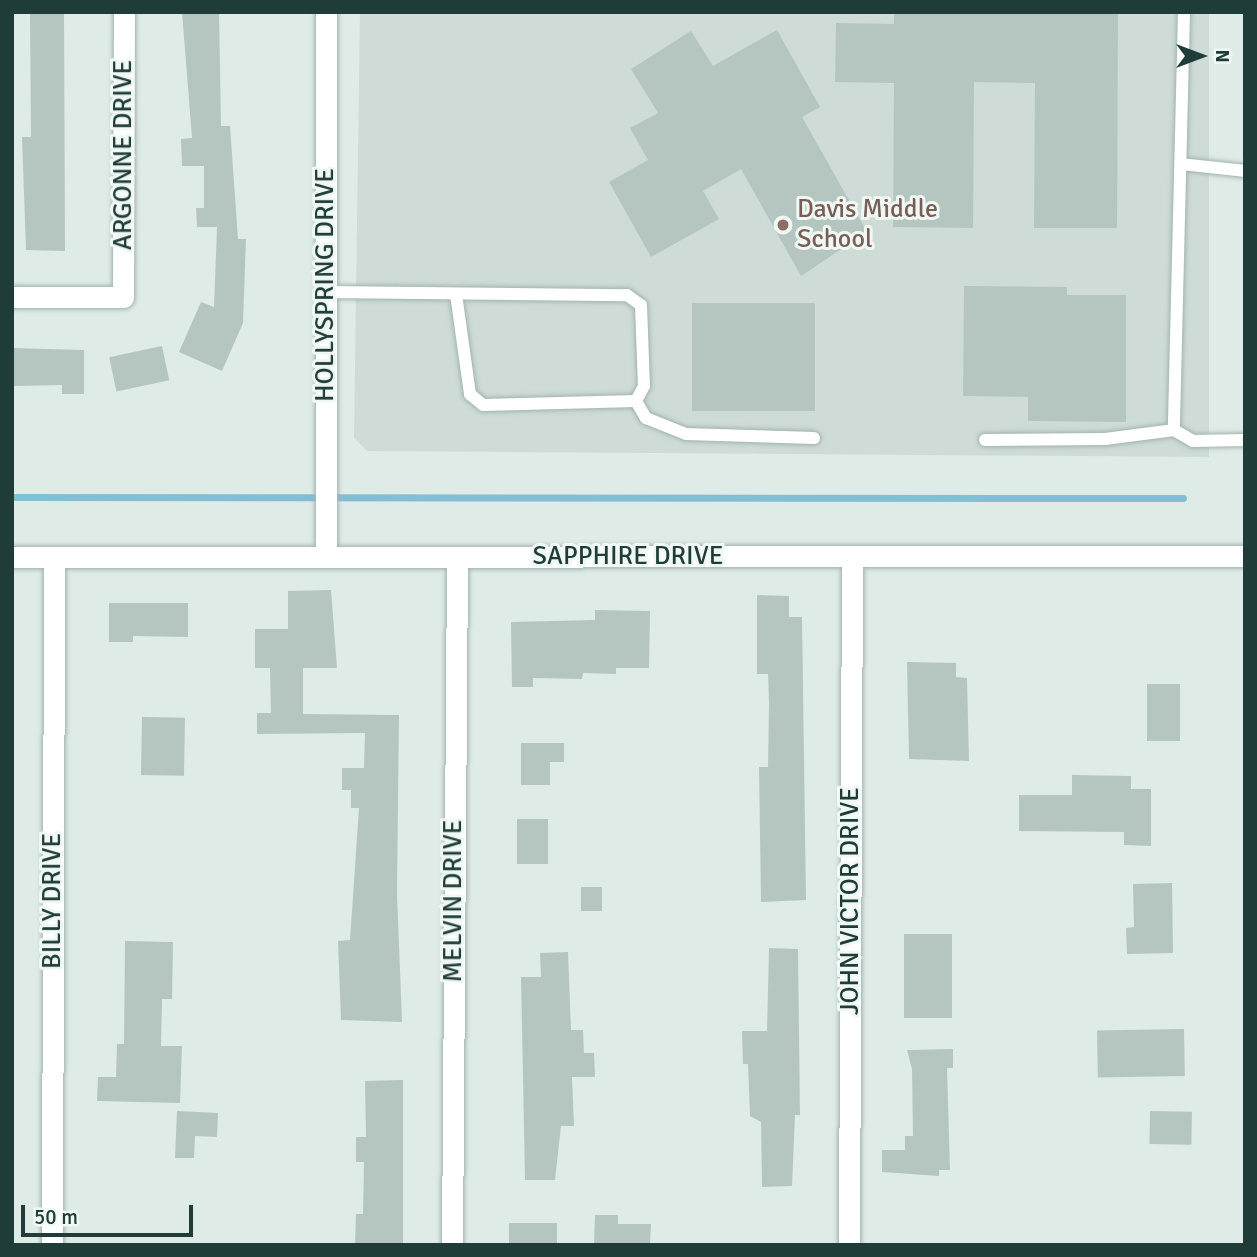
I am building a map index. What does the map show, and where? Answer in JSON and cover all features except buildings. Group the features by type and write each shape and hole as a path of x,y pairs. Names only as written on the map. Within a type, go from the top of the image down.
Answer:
{"street":[{"name":"ARGONNE DRIVE","path":"12,297 123,297 124,12"},
{"name":"HOLLYSPRING DRIVE","path":"326,12 326,557"},
{"name":"JOHN VICTOR DRIVE","path":"849,1245 852,556"},
{"name":"SAPPHIRE DRIVE","path":"12,557 1245,556"},
{"name":"BILLY DRIVE","path":"52,1245 54,557"},
{"name":"MELVIN DRIVE","path":"452,1245 457,557"}],"lane":[{"path":"1174,430 1184,12"},
{"path":"1181,164 1245,171"},
{"path":"326,292 627,295 641,305 644,386 636,401"},
{"path":"456,295 470,394 484,405 636,401"},
{"path":"636,401 646,418 686,434 814,438"},
{"path":"985,440 1131,438 1174,430 1194,441 1245,440"}],"shaded area":[{"name":"Davis Middle School","path":"360,12 1209,12 1209,457 367,451 354,438"}],"waterway":[{"path":"12,497 1183,498"}],"place":[{"name":"Davis Middle School","path":"783,225"}]}
